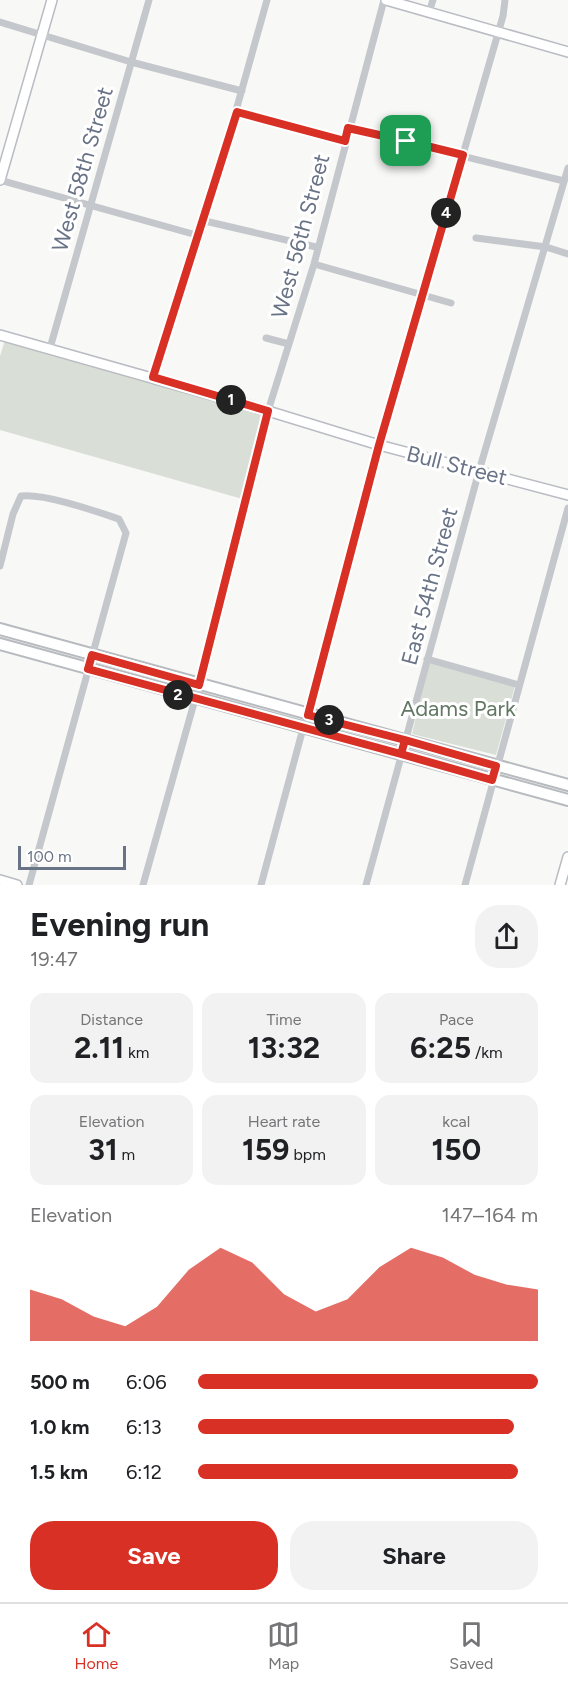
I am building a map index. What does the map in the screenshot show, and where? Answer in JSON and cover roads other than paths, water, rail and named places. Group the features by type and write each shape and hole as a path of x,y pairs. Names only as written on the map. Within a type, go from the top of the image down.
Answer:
{"main road":[{"path":"0,629 568,785"},
{"path":"0,644 568,800"}],"street":[{"path":"52,0 0,180 200,236"},
{"name":"West 58th Street","path":"50,348 149,0"},
{"path":"153,377 205,220 267,0"},
{"path":"385,0 568,52"},
{"name":"West 56th Street","path":"143,885 196,699 268,411 314,264 316,247 348,128 385,0"},
{"path":"429,12 434,0"},
{"path":"261,885 305,729 379,445 463,155 505,0"},
{"path":"0,22 131,62 242,91"},
{"path":"237,112 345,141"},
{"path":"348,128 564,181"},
{"name":"East 54th Street","path":"366,885 479,471 568,168"},
{"path":"205,220 316,247"},
{"path":"476,238 546,247 568,254"},
{"path":"314,264 451,303"},
{"name":"Bull Street","path":"0,335 153,377 379,445 568,495"},
{"path":"266,338 289,344"},
{"path":"0,567 21,496 37,495 118,519 126,534 29,885"},
{"path":"465,885 568,508"},
{"path":"428,659 519,684"},
{"path":"560,885 568,857"},
{"path":"0,880 17,885"}],"park label":[{"name":"Adams Park","path":"458,708"}]}
